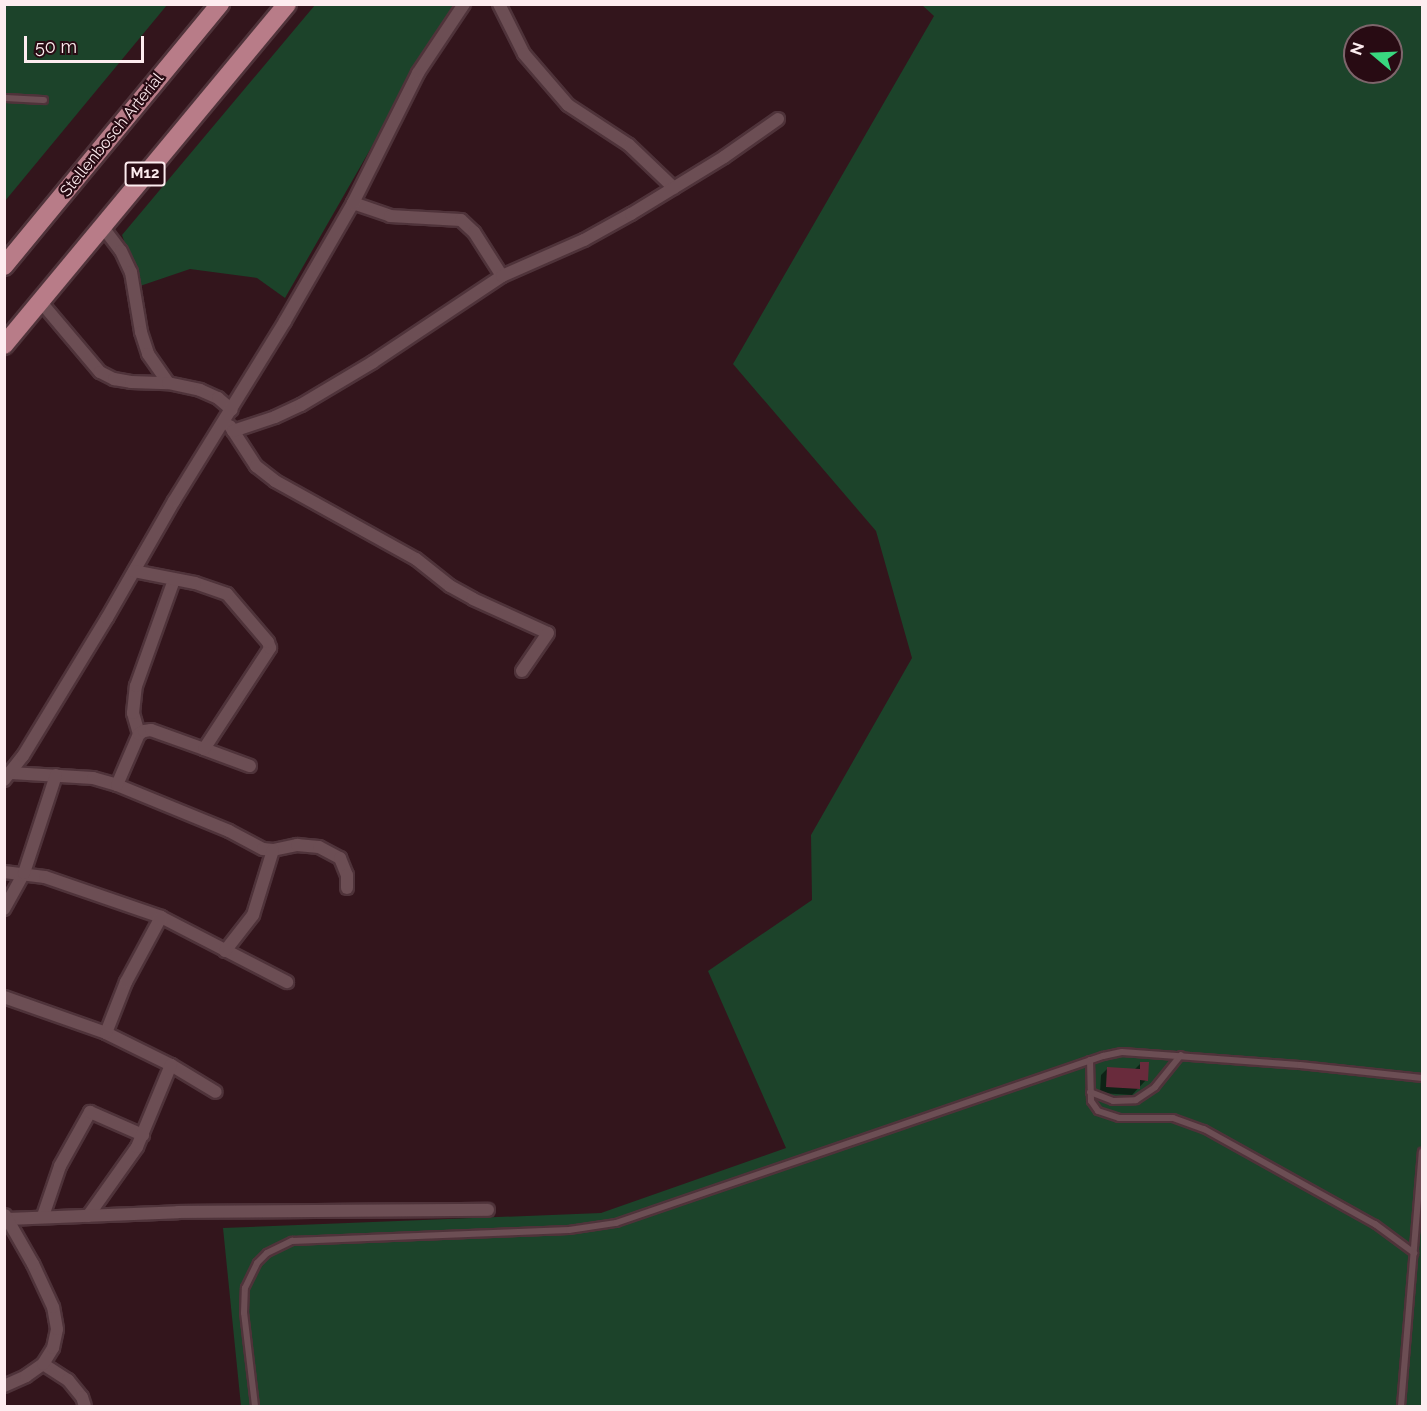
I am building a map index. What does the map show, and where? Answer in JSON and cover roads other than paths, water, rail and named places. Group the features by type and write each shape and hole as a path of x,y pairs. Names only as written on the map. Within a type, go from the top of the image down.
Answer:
{"main road":[{"name":"Stellenbosch Arterial","path":"4,266 220,4"},
{"name":"M12","path":"4,345 287,4"}],"street":[{"path":"8,776 134,571 174,501 229,415 353,203 418,73 464,4"},
{"path":"499,4 524,54 568,105 628,145 674,188"},
{"path":"233,431 275,417 301,405 373,362 502,276 584,240 674,188 778,119"},
{"path":"353,203 390,216 461,220 474,232 502,276"},
{"path":"102,226 121,251 130,272 144,343 154,366 168,383"},
{"path":"40,301 100,372 114,379 168,383 201,390 218,398 229,415 233,431 256,466 275,481 416,559 450,586 473,599 548,633 522,671"},
{"path":"134,571 195,583 227,594 269,646 268,652 204,749"},
{"path":"117,785 139,734 133,713 136,686 174,580"},
{"path":"139,734 151,730 250,766"},
{"path":"8,776 56,775 93,778 117,785 229,831 255,846 273,850 297,845 328,851 340,858 344,866 346,888"},
{"path":"4,909 24,873 56,775"},
{"path":"225,951 253,915 273,850"},
{"path":"4,872 24,873 82,889 161,917 287,982"},
{"path":"106,1034 126,981 161,917"},
{"path":"4,997 106,1034 171,1065 216,1092"},
{"path":"88,1216 143,1135 171,1065"},
{"path":"43,1216 60,1166 90,1112 143,1135"},
{"path":"4,1386 26,1376 43,1364 53,1348 57,1329 53,1307 33,1264 6,1216 88,1216 178,1212 488,1210"},
{"path":"43,1364 68,1380 82,1397 85,1407"}],"lane":[{"path":"4,98 44,100"},
{"path":"255,1407 244,1313 245,1288 257,1263 281,1245 318,1239 569,1230 616,1223 1090,1060 1122,1052 1181,1055 1422,1078"},
{"path":"1090,1092 1113,1101 1136,1100 1155,1087 1181,1055"},
{"path":"1090,1060 1090,1092 1094,1107 1107,1116 1131,1119 1162,1116 1204,1129 1375,1224 1414,1253"},
{"path":"1401,1407 1422,1152"}]}
